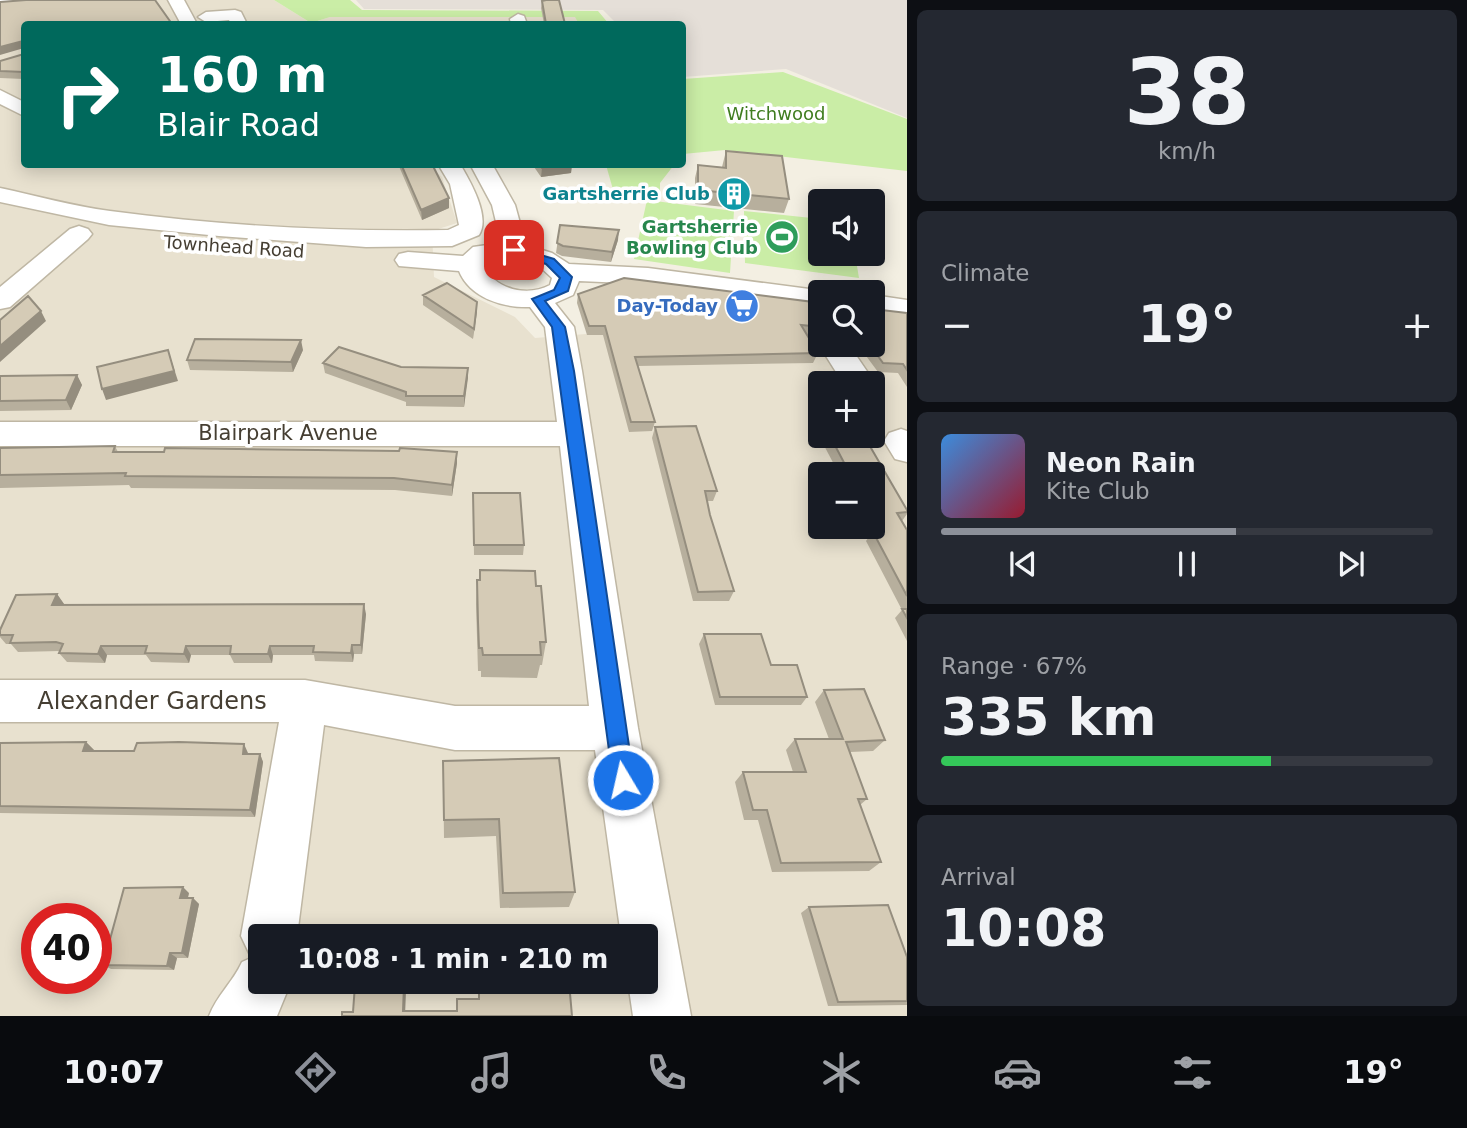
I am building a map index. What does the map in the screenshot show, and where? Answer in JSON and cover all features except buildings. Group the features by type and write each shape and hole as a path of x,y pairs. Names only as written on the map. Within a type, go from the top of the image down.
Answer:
{"street":[{"path":"0,2 27,0"},
{"path":"176,0 187,21"},
{"path":"202,0 209,21 235,15 238,21"},
{"path":"0,88 21,92"},
{"path":"0,96 21,108"},
{"path":"0,195 132,220 366,239 452,238 470,230 471,225 461,184 451,168"},
{"path":"484,168 496,187 506,211 514,250"},
{"name":"Townhead Road","path":"0,220 79,234 470,264"},
{"path":"0,301 79,234"},
{"path":"662,1016 615,728 576,434 550,286 550,261 514,250 482,252 470,264 477,280 495,292 550,286 648,276 808,295"},
{"path":"885,305 907,308"},
{"name":"Blairpark Avenue","path":"0,434 576,434"},
{"name":"Alexander Gardens","path":"0,701 304,701 455,728 615,728"},
{"path":"271,924 304,701"},
{"path":"238,1016 254,1001 257,994"}],"shaded area":[{"path":"0,0 274,0 308,21 21,21 21,168 432,168 442,177 457,223 432,231 434,277 515,317 535,338 586,334 808,338 808,357 885,357 885,337 907,322 907,1016 0,1016"},
{"path":"356,0 907,0 907,118 786,69 686,77 686,21 614,21 603,10 364,9"},
{"path":"330,17 576,17 578,21 317,21"}],"green space":[{"path":"274,0 350,0 362,10 598,11 606,21 577,21 575,17 330,17 308,21"},
{"name":"Witchwood","path":"783,72 907,119 907,171 725,150 686,154 686,79"},
{"path":"607,168 672,168 660,183 660,196 614,193"},
{"path":"647,200 734,211 730,273 634,259"},
{"name":"Gartsherrie Bowling Club","path":"744,211 808,218 808,266 857,266 859,278 745,263"}],"place":[{"name":"Gartsherrie Club","path":"734,194"},
{"name":"Gartsherrie Bowling Club","path":"782,237"},
{"name":"Day-Today","path":"742,306"}],"route":[{"path":"514,250 550,261 558,266 566,277 563,289 558,293 538,299 559,327 567,371 623,780"}]}
